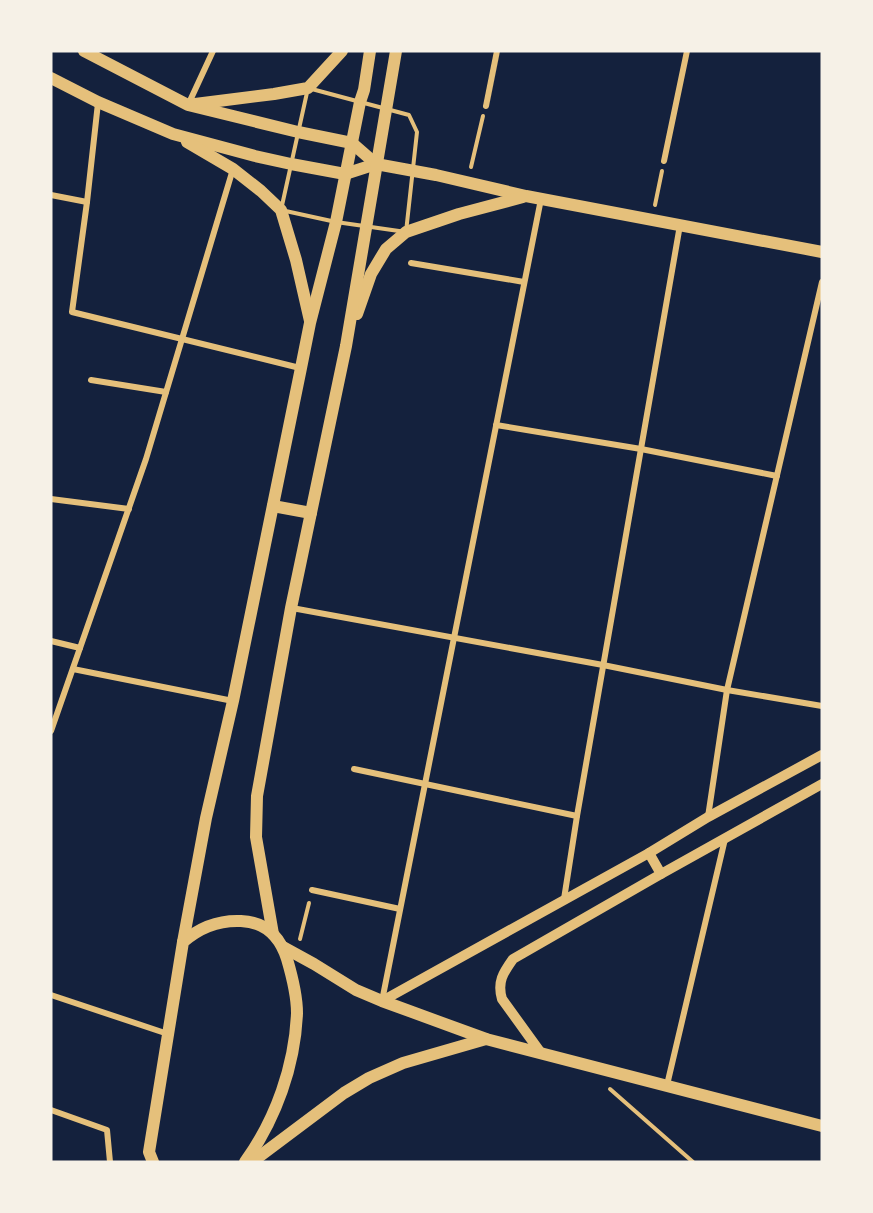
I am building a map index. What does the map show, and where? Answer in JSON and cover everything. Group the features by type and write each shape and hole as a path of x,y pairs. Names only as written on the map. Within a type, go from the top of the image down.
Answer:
{"main road":[{"path":"84,51 188,105 352,143 376,164 541,199 822,252"},
{"path":"188,105 308,88 342,51"},
{"path":"149,1159 183,942 206,818 233,701 310,323 336,222 370,51"},
{"path":"273,934 256,837 257,796 291,608 346,346 396,51"},
{"path":"51,78 173,134 233,169 261,191 281,210 296,260 310,323"},
{"path":"173,134 255,156 345,174 376,164"},
{"path":"346,346 371,274 386,249 406,232 459,214 526,196"},
{"path":"273,506 311,513"},
{"path":"183,942 193,933 205,927 231,921 246,921 263,926 284,947 356,990 486,1039 822,1126"},
{"path":"245,1162 269,1123 287,1073 292,1050 297,1011 295,990 284,947"},
{"path":"252,1162 344,1093 369,1078 403,1063 486,1039"}],"street":[{"path":"188,105 213,51"},
{"path":"486,106 497,51"},
{"path":"664,161 687,51"},
{"path":"99,102 72,312 301,368"},
{"path":"51,731 129,509 233,169"},
{"path":"51,195 87,202"},
{"path":"382,1001 541,199"},
{"path":"564,900 680,225"},
{"path":"411,263 524,282"},
{"path":"708,817 727,690 822,282"},
{"path":"91,380 166,392"},
{"path":"496,425 640,449 777,476"},
{"path":"51,499 129,509"},
{"path":"291,608 822,706"},
{"path":"51,641 80,648"},
{"path":"73,669 233,701"},
{"path":"382,1001 822,755"},
{"path":"354,768 577,816"},
{"path":"541,1053 502,999 499,989 501,979 513,959 822,784"},
{"path":"666,1085 725,838"},
{"path":"649,853 661,874"},
{"path":"312,890 400,909"},
{"path":"51,995 168,1034"},
{"path":"51,1110 107,1130 110,1162"}],"path":[{"path":"336,222 281,210 308,88 386,110"},
{"path":"467,183 486,106"},
{"path":"652,219 664,161"},
{"path":"297,954 312,890"},
{"path":"607,1086 693,1162"}]}
